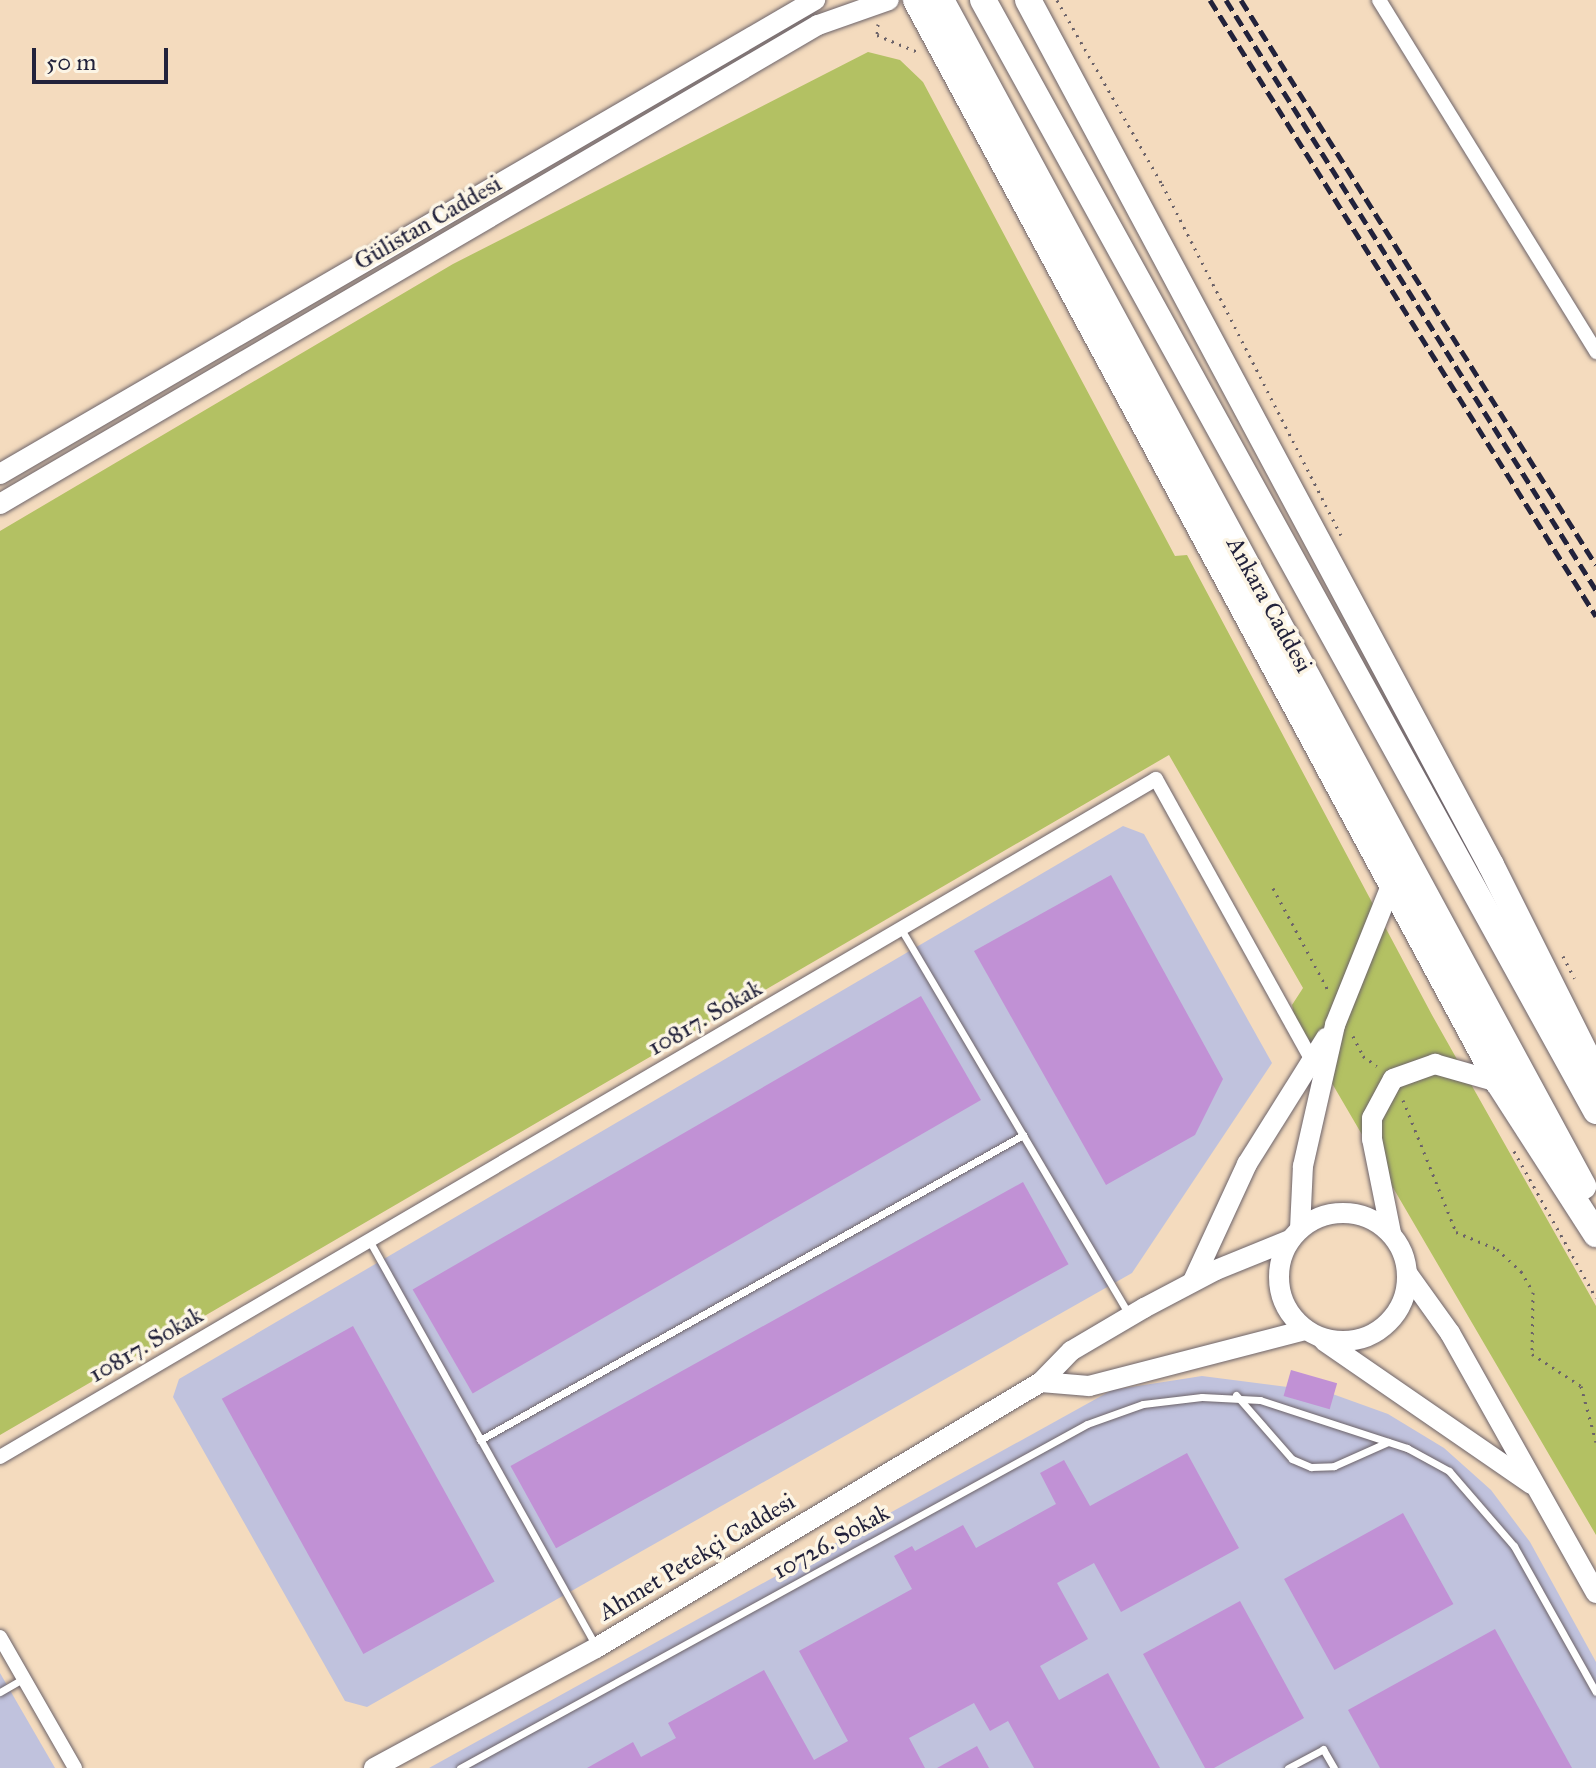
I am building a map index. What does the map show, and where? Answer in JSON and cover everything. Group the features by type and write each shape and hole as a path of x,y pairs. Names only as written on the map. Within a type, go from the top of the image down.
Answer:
{"highway":[{"path":"916,0 1498,1082 1596,1234"},
{"name":"Ankara Caddesi","path":"941,0 1383,809 1596,1210"},
{"name":"Ankara Caddesi","path":"983,0 1415,788 1596,1111"},
{"path":"1028,0 1491,865 1596,1075"}],"street":[{"name":"Gülistan Caddesi","path":"0,474 815,0"},
{"name":"Gülistan Caddesi","path":"0,504 818,25 889,0"},
{"path":"1379,0 1596,352"},
{"name":"10817. Sokak","path":"0,1457 1156,779 1312,1060"},
{"path":"1392,883 1338,1019 1303,1166 1295,1235 1279,1282 1287,1309 1313,1334 1535,1486"},
{"path":"1193,1281 1247,1164 1338,1019"},
{"path":"1498,1082 1435,1064 1393,1079 1372,1118 1372,1139 1391,1233 1407,1273 1450,1333 1596,1593"},
{"path":"1295,1235 1339,1213 1367,1217 1391,1233"},
{"name":"Ahmet Petekçi Caddesi","path":"374,1768 596,1648 1041,1382 1071,1351 1193,1281 1295,1235"},
{"path":"1041,1382 1089,1386 1313,1334 1362,1339 1387,1325 1403,1301 1407,1273"},
{"path":"0,1637 75,1768"}],"lane":[{"path":"901,929 1130,1317"},
{"path":"480,1440 1023,1135"},
{"path":"369,1240 596,1648"},
{"path":"1236,1395 1292,1459 1311,1467 1334,1466 1388,1442"},
{"path":"1236,1395 1388,1442 1449,1471 1494,1517 1596,1692"},
{"name":"10726. Sokak","path":"460,1768 1087,1424 1171,1399 1236,1395"},
{"path":"0,1692 24,1678"},
{"path":"1288,1768 1323,1749 1334,1768"}],"path":[{"path":"1057,0 1162,184 1347,545"},
{"path":"1273,888 1338,1019 1363,1056 1393,1079 1456,1232 1497,1249 1521,1271 1533,1292 1532,1354 1581,1386 1596,1442"},
{"path":"1563,955 1576,982"}],"shaded area":[{"path":"1123,826 1144,834 1272,1063 1132,1273 367,1707 345,1701 173,1397 179,1379"},
{"path":"1202,1376 1327,1392 1388,1414 1444,1448 1491,1490 1530,1542 1596,1662 1596,1768 429,1768 1112,1390"},
{"path":"0,1673 55,1768 0,1768"}],"green space":[{"path":"868,52 900,60 923,82 1175,556 1187,555 1432,1015 1596,1306 1596,1535 1295,1020 1292,1005 1303,988 1169,755 0,1435 0,531 453,264"}],"building":[{"path":"1111,875 1223,1079 1195,1135 1106,1185 974,951"},
{"path":"921,996 981,1100 473,1393 413,1290"},
{"path":"1023,1182 1069,1264 556,1548 510,1466"},
{"path":"353,1326 495,1581 363,1654 222,1399"},
{"path":"1291,1370 1337,1383 1330,1409 1284,1396"},
{"path":"1187,1453 1239,1548 1121,1612 1094,1563 1057,1583 1088,1639 1040,1666 1059,1700 1108,1673 1160,1768 1034,1768 1008,1721 990,1731 974,1703 909,1738 925,1768 587,1768 633,1742 641,1757 676,1738 668,1723 764,1670 814,1760 848,1741 799,1651 912,1589 894,1556 912,1546 915,1551 963,1525 976,1548 1056,1504 1040,1473 1064,1460 1090,1506"},
{"path":"1403,1513 1453,1604 1334,1670 1284,1579"},
{"path":"1240,1601 1304,1718 1214,1768 1205,1768 1143,1654"},
{"path":"1495,1629 1572,1768 1380,1768 1348,1710"},
{"path":"977,1746 989,1768 937,1768"}],"railway":[{"path":"1210,0 1596,616"},
{"path":"1226,0 1596,590"},
{"path":"1241,0 1596,565"}]}
